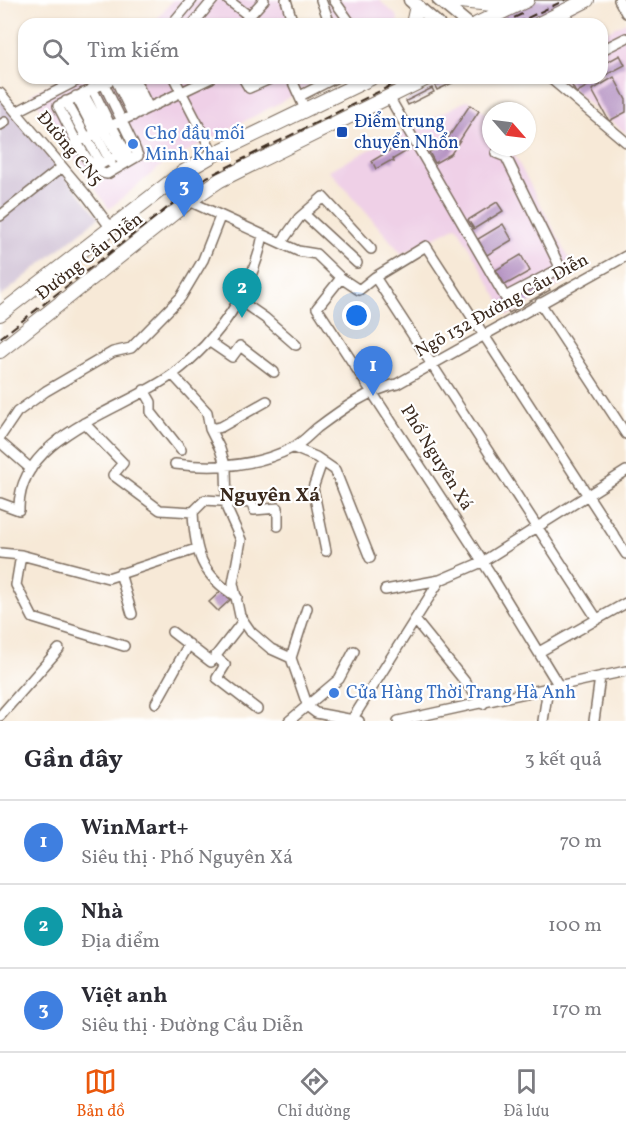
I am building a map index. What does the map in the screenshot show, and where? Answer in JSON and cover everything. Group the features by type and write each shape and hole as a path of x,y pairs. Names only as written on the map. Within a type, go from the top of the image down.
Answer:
{"highway":[{"path":"448,0 520,3"},
{"path":"551,18 587,0"},
{"path":"413,18 414,3"},
{"path":"489,18 520,3"},
{"name":"Đường Cầu Diễn","path":"0,314 110,227 182,174 302,103 354,84"},
{"name":"Đường Cầu Diễn","path":"0,351 189,201 252,163 415,84"}],"main road":[{"path":"439,0 461,18"},
{"path":"414,3 431,18"}],"street":[{"path":"177,18 192,0"},
{"path":"198,18 213,0"},
{"path":"228,0 249,18"},
{"path":"252,18 264,0"},
{"path":"286,0 291,18"},
{"path":"321,0 328,18"},
{"path":"334,0 347,18"},
{"path":"619,0 626,13"},
{"path":"608,47 626,38"},
{"path":"16,112 70,84"},
{"path":"97,84 58,106 94,134 113,157 123,165"},
{"path":"104,84 122,121 107,174 123,165"},
{"path":"120,84 141,112"},
{"path":"127,84 141,112"},
{"path":"135,84 141,112"},
{"path":"177,84 214,155"},
{"path":"94,134 181,93 193,84"},
{"path":"294,84 302,103 327,84"},
{"path":"557,84 626,142"},
{"name":"Đường CN5","path":"0,93 110,227"},
{"path":"79,95 94,134 113,157 123,165"},
{"path":"79,95 94,134 113,157"},
{"path":"389,97 505,297 557,270 559,265 504,156"},
{"path":"0,216 62,167"},
{"path":"281,243 304,214 323,197 371,249"},
{"path":"189,201 298,251 316,254 341,278 359,290 375,277 426,246 626,555"},
{"path":"304,214 357,263"},
{"path":"31,469 0,440 17,412 46,391 113,352 131,348 181,297 203,260 220,217"},
{"path":"0,503 19,510 27,473 46,451 84,423 172,375 210,342 239,300 259,256 263,234"},
{"name":"Ngõ 132 Đường Cầu Diễn","path":"225,468 294,447 348,405 363,400 374,391 397,384 626,256"},
{"path":"375,277 597,619"},
{"name":"Phố Nguyên Xá","path":"341,278 317,308 374,391 559,686"},
{"path":"239,300 265,318 296,345"},
{"path":"540,303 626,434"},
{"path":"210,342 232,357 240,346 274,372"},
{"path":"172,375 207,412 210,429 220,449 225,468 227,508 241,540 233,583 243,621 271,649 291,658"},
{"path":"144,390 151,402 152,412 181,450"},
{"path":"210,429 221,427 267,401"},
{"path":"84,423 123,463 113,475 160,510 193,512 205,500 252,503 254,510 278,508 278,526"},
{"path":"294,447 335,470 370,558"},
{"path":"322,462 313,488 326,551"},
{"path":"175,465 225,468"},
{"path":"385,590 440,580 482,562 626,471"},
{"path":"193,512 196,549 206,572 217,585 237,597"},
{"path":"0,553 21,555 108,578 196,549"},
{"path":"21,555 16,585 33,618 124,646"},
{"path":"120,573 132,614"},
{"path":"290,721 313,714 356,719 440,580"},
{"path":"538,652 626,603"},
{"path":"307,608 291,658 313,714"},
{"path":"213,659 243,621"},
{"path":"416,621 483,704"},
{"path":"172,632 225,665 217,678 256,709"},
{"path":"156,703 189,644"},
{"path":"0,716 59,649"},
{"path":"313,714 339,679 354,651"},
{"path":"398,721 626,671"},
{"path":"594,721 600,677"},
{"path":"543,721 548,688"}],"shaded area":[{"path":"173,0 289,0 294,18 158,18"},
{"path":"322,0 379,0 398,17 398,18 330,18"},
{"path":"626,22 626,133 565,84 608,84 608,31"},
{"name":"Chợ đầu mối Minh Khai","path":"51,84 309,84 309,87 162,165 109,209 31,94"},
{"path":"0,98 99,217 0,297"},
{"path":"468,100 482,110 482,156 515,156 578,275 508,316 457,226 402,254 329,170"}],"building":[{"path":"521,0 592,0 554,18 502,18 499,10"},
{"path":"620,55 625,65 608,74 608,62"},
{"path":"614,77 626,100 626,112 609,121 592,90 602,84 608,84 608,81"},
{"path":"439,84 450,84 437,90 435,86"},
{"path":"571,84 591,84 576,93"},
{"path":"432,88 434,92 408,105 406,101"},
{"path":"470,105 479,111 451,154 435,163 429,152 444,144"},
{"path":"402,143 407,151 393,159 394,162 390,161 376,169 372,161"},
{"path":"497,202 503,211 474,229 468,220"},
{"path":"503,224 512,240 487,255 478,239"},
{"path":"521,255 530,271 505,285 496,270"},
{"path":"544,279 550,290 509,313 503,302"},
{"path":"221,591 230,600 218,611 209,602"}],"railway":[{"path":"528,18 565,0"},
{"path":"514,18 522,14"},
{"path":"0,338 207,177 394,84"}],"place":[{"name":"Điểm trung chuyển Nhổn","path":"342,132"},
{"name":"Chợ đầu mối Minh Khai","path":"133,144"},
{"name":"Việt anh","path":"184,217"},
{"name":"Nhà","path":"242,318"},
{"name":"WinMart+","path":"373,396"},
{"name":"Cửa Hàng Thời Trang Hà Anh","path":"334,693"}],"district":[{"name":"Nguyên Xá","path":"270,496"}]}
